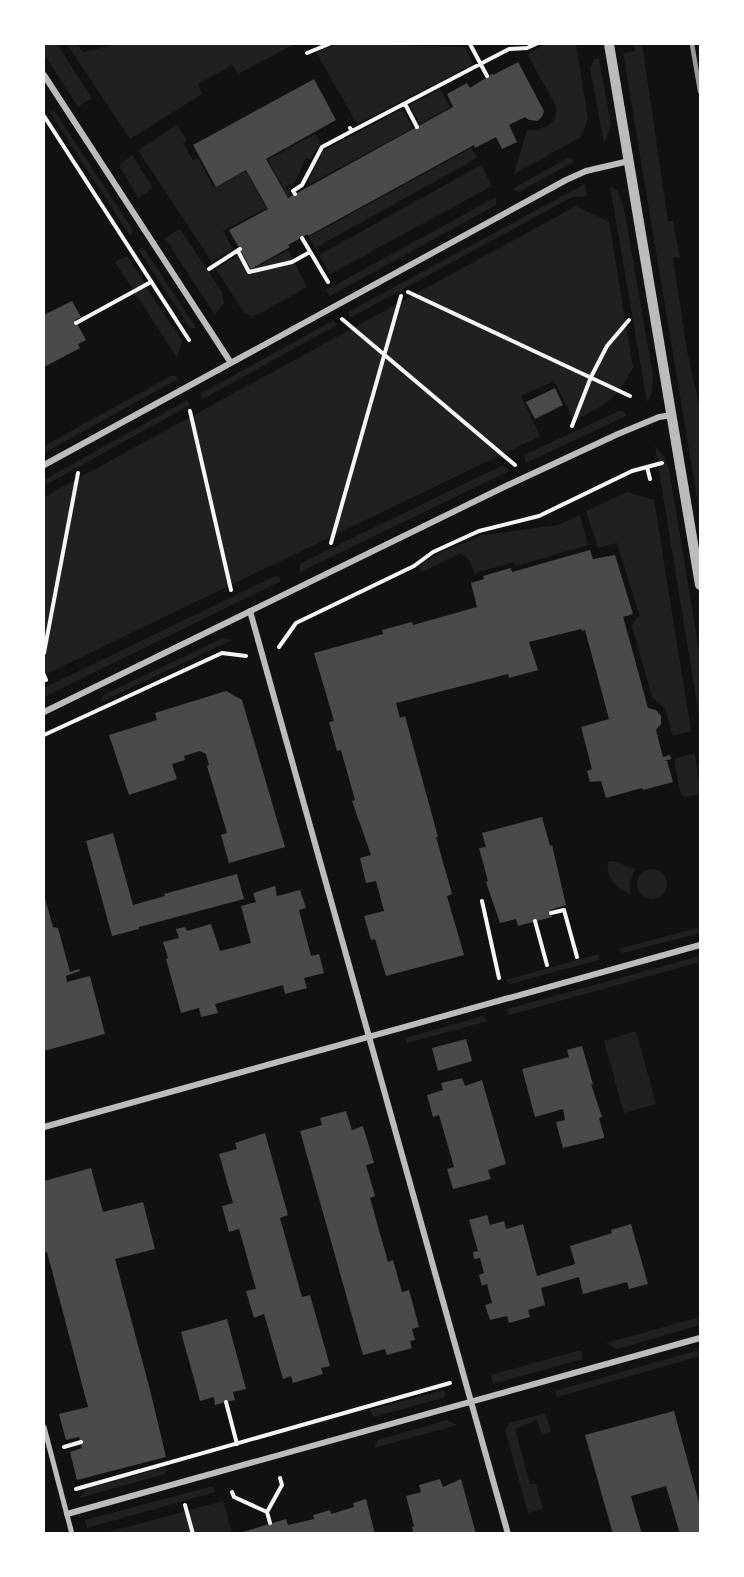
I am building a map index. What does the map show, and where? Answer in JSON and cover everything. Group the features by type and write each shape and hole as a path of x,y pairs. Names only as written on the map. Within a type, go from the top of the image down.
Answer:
{"street":[{"path":"609,44 700,585"},
{"path":"44,75 231,363"},
{"path":"44,465 566,180 586,171 629,161"},
{"path":"44,712 618,434 659,417 672,415"},
{"path":"250,611 508,1533"},
{"path":"44,1127 700,945"},
{"path":"67,1514 700,1338"},
{"path":"44,1427 71,1532 63,1533"}],"path":[{"path":"307,53 329,44"},
{"path":"471,44 487,76"},
{"path":"295,194 293,190 302,185 321,147 509,50 527,48 536,44"},
{"path":"405,104 417,127"},
{"path":"44,116 189,340"},
{"path":"302,238 328,282"},
{"path":"209,269 239,250 249,272 292,262 310,252"},
{"path":"76,322 151,282"},
{"path":"408,292 630,396"},
{"path":"332,543 401,296"},
{"path":"339,316 517,467"},
{"path":"572,426 591,376 607,346 629,320"},
{"path":"190,411 231,591"},
{"path":"647,467 650,479"},
{"path":"279,647 296,623 414,566 433,552 479,531 539,516 632,471"},
{"path":"44,653 78,473"},
{"path":"44,735 222,653 247,656 253,654"},
{"path":"44,675 46,680"},
{"path":"482,901 499,978"},
{"path":"551,913 564,910 577,957"},
{"path":"535,921 548,965"},
{"path":"61,1493 453,1382"},
{"path":"226,1402 237,1444"},
{"path":"66,1446 81,1442"},
{"path":"270,1523 267,1512 282,1485 280,1478"},
{"path":"232,1492 234,1497 267,1512"},
{"path":"185,1505 193,1533"}],"shaded area":[{"path":"44,44 57,44 92,98 78,107 44,54"},
{"path":"67,44 77,44 83,52 117,44 295,44 238,74 232,65 198,84 202,94 130,139"},
{"path":"545,44 576,44 588,118 581,137 514,174 527,130 544,128 555,117 556,106 527,54"},
{"path":"634,44 642,44 668,221 673,221 680,257 673,258 687,351 700,409 700,516 623,53 635,51"},
{"path":"335,45 465,47 473,64 357,124 316,52"},
{"path":"599,58 611,125 604,144 590,68 594,59"},
{"path":"440,89 450,107 420,124 410,105"},
{"path":"402,109 413,128 310,184 308,181 323,151"},
{"path":"49,111 55,112 133,230 130,236"},
{"path":"177,125 187,140 183,143 193,160 198,158 214,188 246,171 266,208 223,231 233,249 212,262 138,150"},
{"path":"315,134 320,141 311,160 306,158 295,182 286,187 290,195 288,196 268,160"},
{"path":"471,148 477,158 315,248 309,237"},
{"path":"132,155 153,188 138,198 119,165"},
{"path":"568,158 575,161 519,192 512,189"},
{"path":"481,165 492,186 330,274 319,255"},
{"path":"585,184 587,196 572,197 350,318 348,312"},
{"path":"610,186 617,190 624,208 653,376 652,392 647,402"},
{"path":"496,197 496,205 330,296 326,290"},
{"path":"576,206 609,222 633,368 615,395 595,410 574,421 554,381 521,396 540,436 44,675 44,497"},
{"path":"180,229 222,292 224,303 215,315 165,238"},
{"path":"138,249 145,250 196,328 190,328"},
{"path":"288,250 307,287 257,315 244,313 216,269 241,253 251,270"},
{"path":"127,256 145,283 133,290 115,262"},
{"path":"146,287 182,341 177,358 135,293"},
{"path":"334,320 337,325 203,399 200,394"},
{"path":"171,376 178,379 44,453 44,446"},
{"path":"187,400 190,405 44,486 44,480"},
{"path":"623,411 626,416 526,463 524,455"},
{"path":"655,446 664,456 669,469 700,657 700,722"},
{"path":"503,465 509,471 300,572 301,563"},
{"path":"627,492 654,500 691,731 673,736 665,708 652,697 632,626 636,618 640,617 617,543 598,548 586,511"},
{"path":"580,515 588,545 516,566 514,562 475,573 469,560 461,553 422,572 419,566 437,554 483,535 558,525"},
{"path":"275,576 281,581 44,697 44,688"},
{"path":"223,638 232,640 101,702 103,695"},
{"path":"695,753 700,794 685,797 681,794 674,762 677,758"},
{"path":"613,861 635,869 630,882 630,894 610,878 608,862"},
{"path":"652,869 663,873 667,884 663,895 652,899 641,895 637,884 641,873"},
{"path":"700,927 700,933 622,953 619,949"},
{"path":"599,954 599,960 510,984 505,980"},
{"path":"700,956 700,962 509,1015 507,1009"},
{"path":"483,1016 488,1021 407,1043 405,1038"},
{"path":"636,1031 656,1104 624,1113 604,1041"},
{"path":"700,1317 700,1325 617,1349 606,1343"},
{"path":"581,1350 583,1359 493,1384 491,1375"},
{"path":"699,1350 700,1356 557,1397 555,1391"},
{"path":"444,1390 443,1398 373,1417 370,1410"},
{"path":"545,1413 551,1431 542,1435 537,1420 515,1429 530,1484 536,1484 543,1509 528,1513 505,1429 510,1423"},
{"path":"447,1420 457,1425 374,1448 378,1440"},
{"path":"167,1467 165,1474 79,1498 88,1488"},
{"path":"213,1486 215,1492 87,1528 85,1520"},
{"path":"223,1501 232,1533 102,1534"}],"building":[{"path":"518,62 544,111 542,117 537,121 525,117 509,125 517,142 502,149 496,137 475,148 474,145 288,245 290,247 251,269 229,230 268,209 246,170 216,187 193,145 314,79 336,120 266,159 288,198 453,107 447,94 467,83 470,88 492,74"},
{"path":"72,301 81,317 75,320 86,340 78,344 80,348 44,367 44,315"},
{"path":"555,388 563,405 535,419 526,402"},
{"path":"590,550 593,559 615,555 633,614 623,617 648,708 656,710 661,716 661,724 656,730 663,757 670,755 671,759 664,761 667,761 673,782 606,798 601,781 590,782 587,771 592,769 581,727 609,719 585,630 581,629 529,642 538,670 509,678 508,674 396,703 400,718 405,716 438,837 436,837 452,894 447,896 464,955 386,976 375,939 371,940 364,916 384,911 376,881 366,883 360,858 371,855 352,801 355,800 341,750 337,751 329,722 334,721 314,653 383,634 382,630 412,622 413,625 477,607 471,583 484,579 483,576 511,568 512,572"},
{"path":"226,691 242,700 285,847 229,863 221,835 227,833 207,766 209,765 206,754 200,751 184,756 185,760 172,764 177,779 129,795 109,735 157,720 155,713"},
{"path":"542,817 550,846 552,845 566,905 550,910 552,917 518,926 516,919 500,923 486,882 488,881 479,848 486,847 482,833"},
{"path":"113,833 133,905 237,874 244,899 112,936 86,841"},
{"path":"275,886 277,896 300,890 306,908 299,910 311,956 319,954 324,973 304,978 307,988 285,994 283,985 215,1004 218,1013 201,1017 199,1008 181,1013 163,942 179,938 176,929 185,927 187,931 211,924 220,951 251,943 241,906 256,902 253,893"},
{"path":"44,895 53,927 58,928 70,972 79,969 80,971 66,976 67,982 90,976 105,1034 44,1051"},
{"path":"466,1039 472,1061 438,1071 432,1048"},
{"path":"582,1046 602,1117 599,1118 604,1138 563,1148 556,1122 565,1120 563,1109 535,1117 522,1069 569,1057 567,1050"},
{"path":"462,1078 465,1086 482,1080 506,1164 488,1170 491,1179 453,1189 447,1169 454,1167 439,1115 433,1117 427,1095 443,1090 441,1083"},
{"path":"346,1111 352,1130 363,1126 374,1163 366,1165 375,1196 370,1198 388,1262 393,1260 402,1292 409,1290 419,1327 412,1329 415,1340 410,1341 412,1348 387,1355 385,1349 363,1355 300,1131 322,1125 320,1118"},
{"path":"265,1133 288,1215 280,1218 302,1297 310,1295 330,1366 321,1368 323,1374 293,1383 291,1376 283,1379 264,1314 254,1318 246,1291 256,1289 239,1229 229,1232 222,1206 233,1203 219,1154 237,1149 235,1143"},
{"path":"91,1168 103,1212 143,1202 155,1249 115,1259 166,1457 77,1480 70,1452 82,1448 79,1437 66,1440 59,1414 88,1407 47,1252 44,1253 44,1181"},
{"path":"487,1215 490,1225 504,1221 506,1229 523,1224 537,1276 575,1264 570,1246 612,1233 611,1230 631,1224 648,1284 629,1289 627,1282 583,1294 579,1277 541,1288 545,1305 528,1310 530,1317 509,1323 507,1316 490,1320 485,1305 492,1303 487,1284 482,1286 479,1275 484,1273 480,1258 474,1259 473,1252 478,1251 469,1220"},
{"path":"227,1319 246,1389 233,1392 235,1400 215,1405 214,1397 200,1401 181,1332"},
{"path":"674,1411 700,1506 700,1534 680,1534 666,1486 631,1496 642,1534 613,1534 585,1435"},
{"path":"440,1479 443,1487 461,1479 476,1534 414,1534 406,1496 421,1492 419,1485"},
{"path":"366,1499 375,1534 236,1534 286,1519 288,1525 314,1519 313,1515 330,1510 331,1514 354,1507 353,1503"}],"railway":[{"path":"692,44 700,91"}]}
